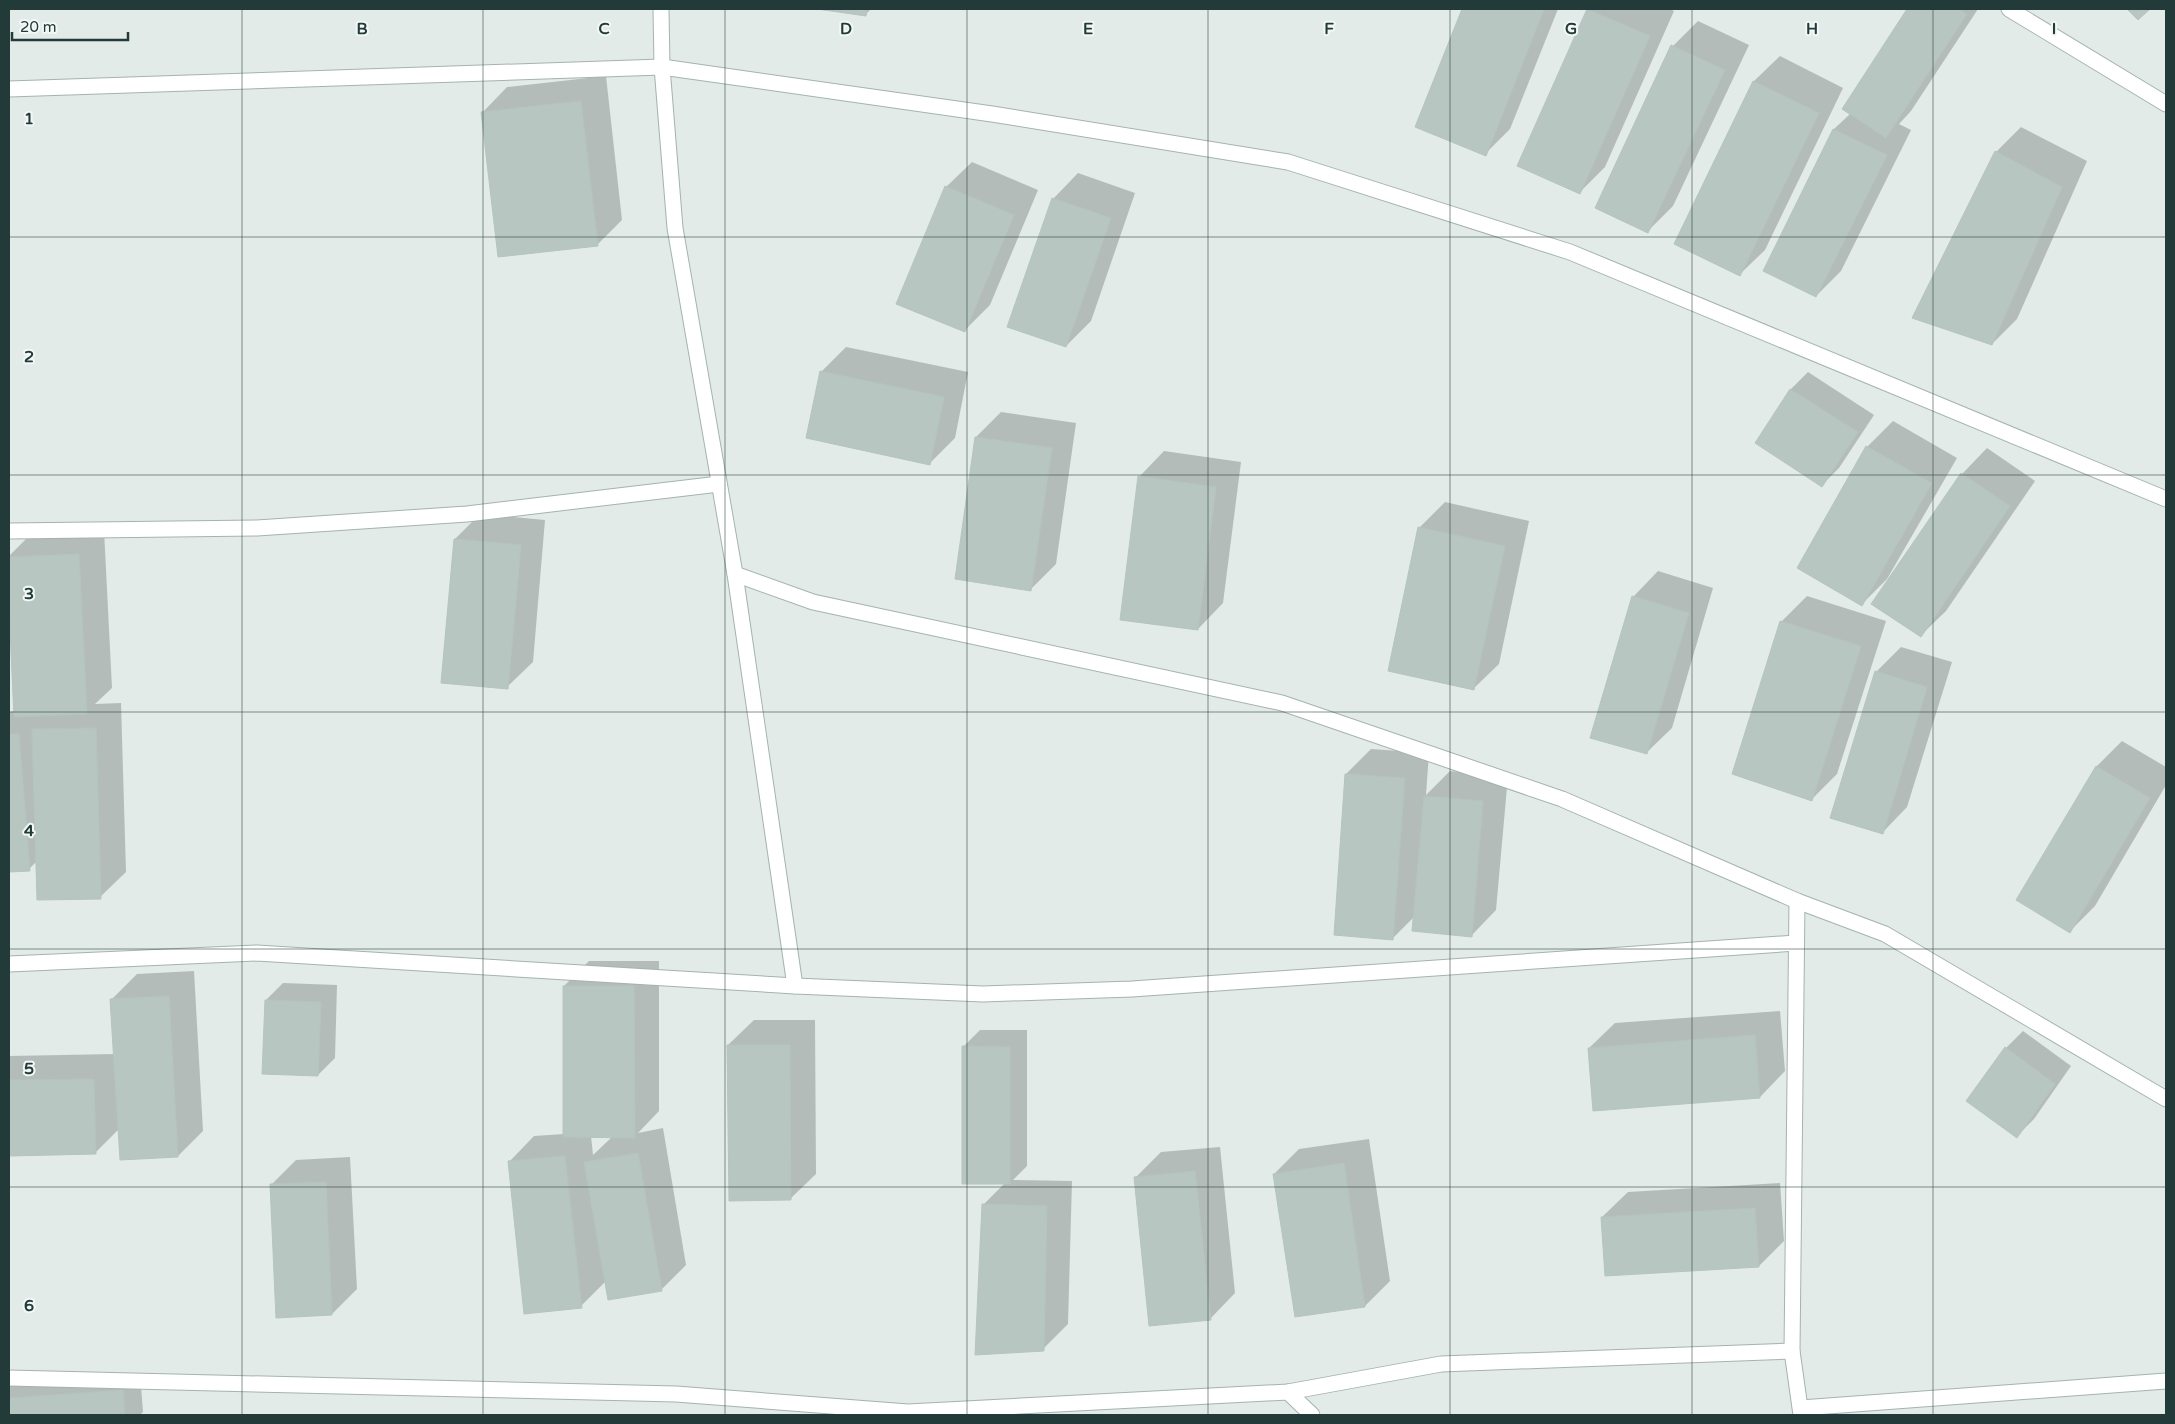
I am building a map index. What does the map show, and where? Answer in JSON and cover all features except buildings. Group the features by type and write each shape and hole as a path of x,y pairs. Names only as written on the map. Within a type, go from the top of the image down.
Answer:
{"street":[{"path":"661,9 662,67 675,228 735,574 795,986"},
{"path":"2009,9 2164,97"},
{"path":"9,89 662,67 992,114 1288,162 1570,252 2166,500"},
{"path":"9,531 257,528 467,514 719,484"},
{"path":"735,574 813,602 1282,703 1562,800 1797,902 1885,934 2166,1099"},
{"path":"1797,902 1792,1352 1801,1412 2166,1381"},
{"path":"9,964 257,953 795,986 983,994 1132,989 1796,943"},
{"path":"9,1378 676,1394 908,1412 1288,1392 1441,1364 1792,1352"},
{"path":"1288,1392 1312,1415"}]}
